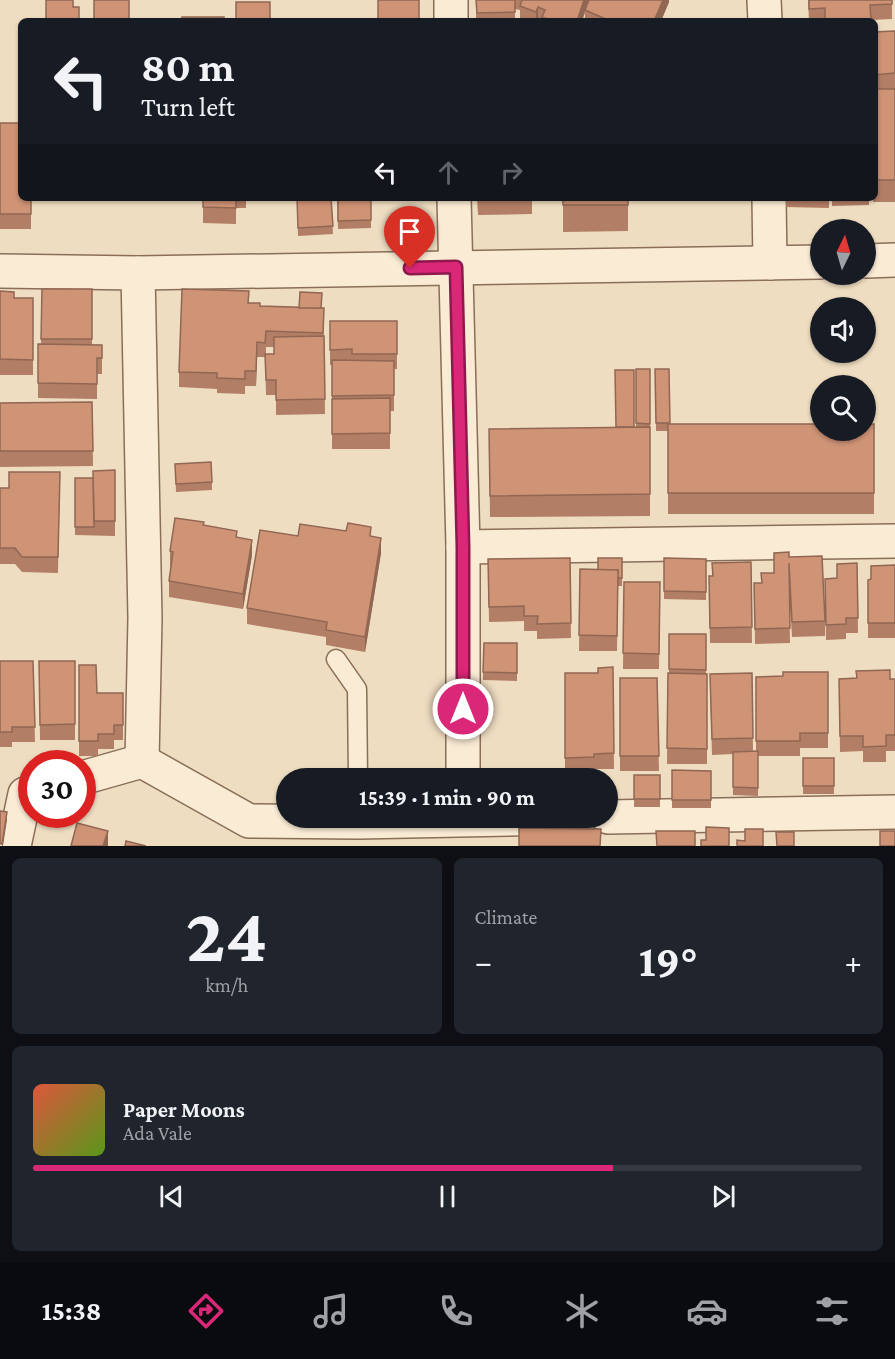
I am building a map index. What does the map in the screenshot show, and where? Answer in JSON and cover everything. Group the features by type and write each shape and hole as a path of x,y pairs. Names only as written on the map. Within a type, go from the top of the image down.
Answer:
{"street":[{"path":"451,0 451,18"},
{"path":"765,0 765,18"},
{"path":"454,201 463,547 463,768"},
{"path":"769,201 770,263"},
{"path":"876,261 895,260"},
{"path":"0,271 138,273 810,262"},
{"path":"138,273 145,618 142,761"},
{"path":"463,547 895,541"},
{"path":"96,774 142,761 249,821 276,821"},
{"path":"14,846 18,803"},
{"path":"618,817 895,812"}],"lane":[{"path":"336,659 357,689 358,768"}],"building":[{"path":"46,0 73,0 73,7 79,7 79,18 46,18"},
{"path":"94,0 129,0 129,18 94,18"},
{"path":"378,0 419,0 419,18 378,18"},
{"path":"476,0 515,0 515,12 477,13"},
{"path":"522,0 584,0 578,18 545,18 542,17 545,10 538,7 536,12 520,6"},
{"path":"589,0 663,0 655,18 603,18 585,10"},
{"path":"809,0 892,0 892,4 870,5 871,18 825,18 825,8 809,9"},
{"path":"236,2 270,2 270,18 236,18"},
{"path":"182,17 224,17 224,18"},
{"path":"895,31 895,73 878,75 878,32"},
{"path":"878,89 895,89 895,180 878,180"},
{"path":"0,123 18,123 18,201 31,201 31,214 0,214"},
{"path":"203,201 236,201 236,208 203,207"},
{"path":"297,201 331,201 333,226 298,228"},
{"path":"338,201 371,201 371,220 338,221"},
{"path":"563,201 628,201 628,205 563,205"},
{"path":"42,289 92,289 92,339 41,339"},
{"path":"182,289 249,291 248,303 260,303 260,306 324,308 323,333 266,331 265,343 257,342 256,371 245,371 245,379 217,378 217,373 179,372"},
{"path":"0,291 14,292 14,298 33,298 33,360 0,359"},
{"path":"300,292 322,293 321,308 299,308"},
{"path":"330,321 397,321 397,354 352,354 352,349 330,350"},
{"path":"324,336 325,399 276,400 276,380 266,380 265,354 274,354 274,337"},
{"path":"38,344 102,345 102,358 97,358 97,384 38,383"},
{"path":"332,360 394,361 394,395 332,396"},
{"path":"636,369 650,369 650,424 636,423"},
{"path":"655,369 669,369 670,423 656,423"},
{"path":"615,370 634,370 634,427 616,427"},
{"path":"390,398 390,433 332,434 332,399"},
{"path":"92,402 93,451 0,451 0,403"},
{"path":"668,424 810,424 810,441 874,441 874,493 668,493"},
{"path":"650,427 650,494 490,496 489,429"},
{"path":"211,462 212,482 176,484 175,464"},
{"path":"115,470 115,521 94,521 93,471"},
{"path":"9,472 60,472 58,557 22,557 15,548 0,548 0,488 9,488"},
{"path":"75,478 93,478 94,527 75,527"},
{"path":"175,518 204,522 203,525 237,531 236,537 252,540 243,594 169,581 173,552 170,551"},
{"path":"348,523 371,527 370,536 381,538 365,637 326,630 327,622 247,608 260,530 298,536 300,524 346,531"},
{"path":"789,552 789,557 822,556 825,621 792,622 789,563 790,628 755,629 754,583 762,583 761,573 774,573 774,553"},
{"path":"570,558 571,623 537,624 538,616 524,616 524,606 489,607 488,559"},
{"path":"598,558 622,558 622,578 617,578 618,570 598,570"},
{"path":"664,558 706,559 706,592 664,591"},
{"path":"751,562 752,627 710,628 709,576 713,576 712,563"},
{"path":"857,563 858,618 846,618 846,624 826,625 825,579 837,578 837,564"},
{"path":"895,565 895,623 868,623 868,580 871,579 871,566"},
{"path":"580,569 618,570 617,636 579,635"},
{"path":"624,582 660,582 659,654 623,653"},
{"path":"669,634 706,634 706,670 669,669"},
{"path":"484,643 517,643 517,673 483,672"},
{"path":"0,661 33,661 35,727 12,727 12,732 0,732"},
{"path":"39,661 75,661 75,724 40,725"},
{"path":"79,665 96,665 97,693 123,693 123,725 114,725 114,734 98,734 98,741 79,741"},
{"path":"613,667 614,753 594,754 594,757 565,758 565,673 598,673 598,668"},
{"path":"890,670 890,679 895,679 895,735 886,735 886,746 863,747 863,736 840,736 839,679 857,678 856,671"},
{"path":"783,672 828,672 828,733 800,733 800,741 756,741 756,677 783,676"},
{"path":"668,673 707,674 707,749 667,748"},
{"path":"752,673 753,738 712,739 710,674"},
{"path":"620,678 657,678 659,756 620,756"},
{"path":"758,751 758,788 733,787 733,752"},
{"path":"803,758 834,758 834,786 803,786"},
{"path":"672,770 711,771 711,800 672,800"},
{"path":"634,775 660,775 660,799 634,799"},
{"path":"0,811 7,812 2,844 0,844"},
{"path":"706,827 729,828 729,846 701,846 701,840 706,840"},
{"path":"76,828 96,828 108,831 103,846 71,846"},
{"path":"519,828 601,829 600,846 519,846"},
{"path":"745,829 763,829 763,846 737,846 737,840 745,841"},
{"path":"656,831 695,831 695,846 657,846"},
{"path":"880,831 895,831 895,846 880,846"},
{"path":"776,832 794,832 794,846 777,846"},
{"path":"126,841 146,846 125,846"}],"route":[{"path":"410,268 456,267 463,547 463,709"}]}
